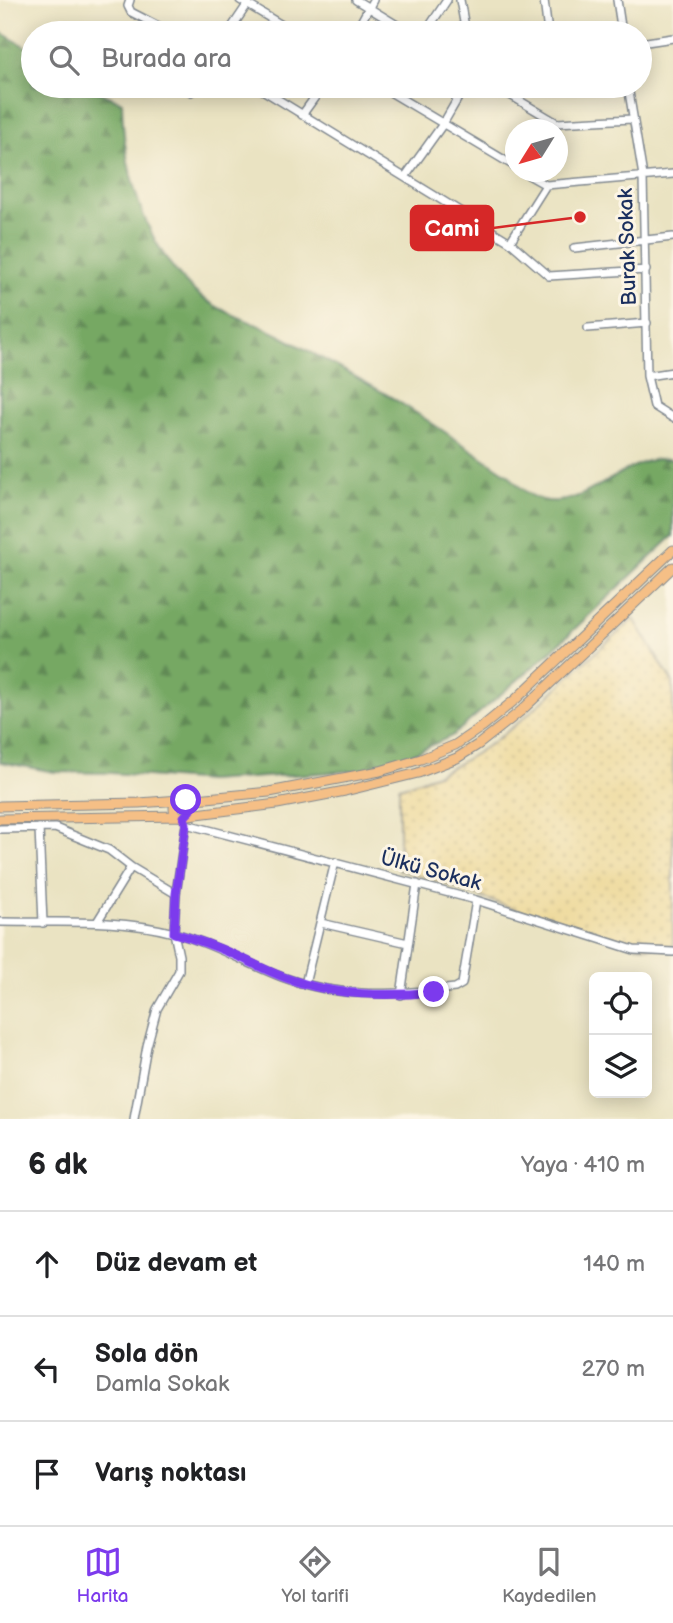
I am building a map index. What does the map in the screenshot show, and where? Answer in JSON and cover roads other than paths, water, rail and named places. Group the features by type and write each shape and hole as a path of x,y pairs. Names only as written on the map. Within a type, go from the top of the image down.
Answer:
{"main road":[{"path":"0,806 139,803 269,792 380,771 421,759 455,745 516,699 673,550"},
{"path":"0,818 185,818 277,804 418,773 457,758 522,710 673,567"},
{"path":"183,800 174,806 175,812 185,818"},
{"path":"183,800 192,806 185,818"}],"street":[{"path":"130,0 128,6 131,12 149,21"},
{"path":"356,0 371,4 394,21"},
{"path":"433,21 447,0"},
{"path":"460,0 464,21"},
{"path":"544,0 547,21"},
{"path":"617,0 620,21"},
{"path":"235,21 246,1 277,21"},
{"path":"362,21 371,4"},
{"path":"652,41 673,38"},
{"path":"275,98 510,242 549,276 646,270"},
{"path":"302,115 314,98"},
{"path":"400,98 505,161"},
{"path":"405,177 458,98"},
{"path":"515,98 557,123 632,119"},
{"name":"Burak Sokak","path":"629,98 643,176 647,376 655,408 673,418"},
{"path":"541,182 547,185 673,174"},
{"path":"510,242 547,185"},
{"path":"574,248 673,237"},
{"path":"588,328 647,323"},
{"path":"647,376 673,372"},
{"path":"134,1119 147,1046 158,1009 179,971 174,933 185,818"},
{"name":"Ülkü Sokak","path":"185,818 475,900 634,950 673,952"},
{"path":"0,828 55,828 109,850 131,867 176,894"},
{"path":"39,828 43,923"},
{"path":"305,984 335,862"},
{"path":"97,922 131,867"},
{"path":"401,995 417,884"},
{"path":"0,922 97,922 134,925 174,933 212,946 279,976 305,984 363,994 401,995 455,988 462,984 475,900"},
{"path":"321,923 408,943"}],"place":[{"name":"Cami","path":"580,217"}]}
